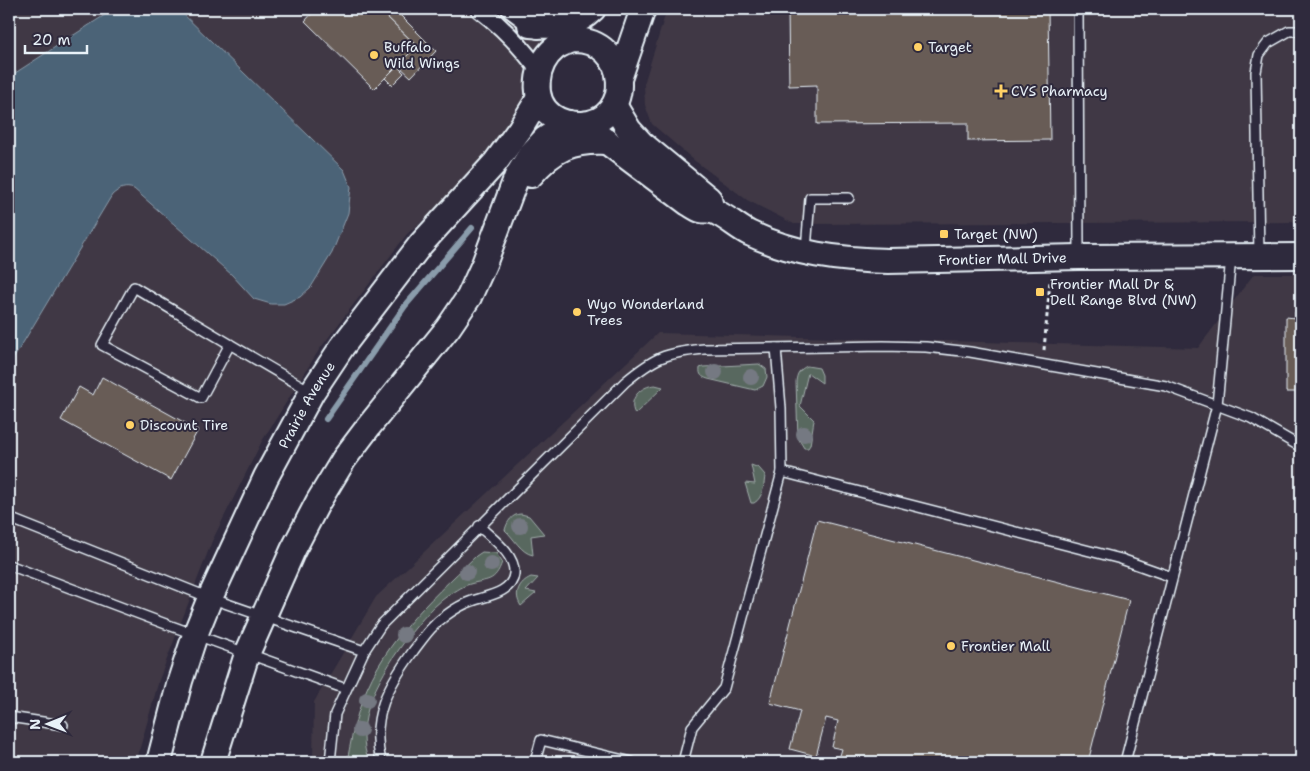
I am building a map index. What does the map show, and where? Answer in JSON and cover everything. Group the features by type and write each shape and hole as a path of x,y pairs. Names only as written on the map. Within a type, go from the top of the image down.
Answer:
{"street":[{"path":"479,9 510,34 525,50 540,72"},
{"path":"510,9 530,25 573,42 600,47 608,53 617,69 619,79 619,90 614,105 603,117 590,123 576,124 556,118 543,107 537,88 540,72 547,56 573,42 607,17 612,9"},
{"path":"530,25 557,26 571,24 594,9"},
{"path":"619,79 643,9"},
{"name":"Prairie Avenue","path":"159,762 166,730 195,635 210,598 266,477 312,392 342,347 421,244 495,163 520,129 539,98"},
{"name":"Frontier Mall Drive","path":"614,105 629,130 641,143 709,199 712,211"},
{"path":"212,762 247,654 297,542 318,502 344,459 448,328 469,297 484,264 517,176 530,155 545,139 576,124"},
{"name":"Frontier Mall Drive","path":"576,124 608,142 688,203 701,210 712,211 748,233 806,253 858,261 1079,257 1301,256"},
{"path":"500,220 539,165 552,154 564,147 577,143 590,141 608,142"}],"lane":[{"path":"1078,9 1079,257"},
{"path":"1259,256 1256,72 1259,55 1268,43 1289,31 1301,31"},
{"path":"806,253 810,198 849,198"},
{"path":"1125,762 1217,405 1231,257"},
{"path":"230,344 201,398 102,344 134,287 312,392"},
{"path":"330,762 335,714 364,651 381,624 625,382 644,366 660,357 680,351 704,348 882,346 926,347 963,351 1166,386 1251,418 1301,447"},
{"path":"683,762 692,727 724,688 782,472 781,408 776,348"},
{"path":"782,472 1121,559 1172,577"},
{"path":"9,518 210,598 364,651"},
{"path":"381,762 377,742 381,706 386,692 403,666 432,626 444,616 471,602 497,594 512,580 514,573 513,563 505,550 479,526"},
{"path":"9,565 346,689"},
{"path":"9,717 63,725"},
{"path":"536,762 541,740 632,762"}],"path":[{"path":"1043,364 1050,281"}],"shaded area":[{"path":"9,9 587,9 470,180 407,234 319,350 262,441 212,541 159,680 136,762 9,762"},
{"path":"667,9 1301,9 1301,222 794,224 747,200 695,161 652,124 645,105 644,84"},
{"name":"Frontier Mall","path":"1254,274 1301,274 1301,762 313,762 314,702 376,597 658,333 1198,348"}],"green space":[{"path":"759,364 766,369 767,377 763,386 755,390 708,379 700,372 700,368 703,367"},
{"path":"807,366 819,368 822,375 822,383 808,373 800,406 814,420 810,445 808,448 804,448 798,438 796,382 799,372"},
{"path":"655,385 663,387 635,414 633,408 634,398 640,391"},
{"path":"751,465 759,468 765,475 761,495 754,503 751,503 745,483 755,484"},
{"path":"515,515 529,516 544,534 531,536 533,555 521,548 505,530 510,519"},
{"path":"482,552 496,553 502,562 496,574 490,579 464,586 446,597 423,618 411,633 389,664 368,709 364,736 369,762 347,762 353,731 367,689 391,646 422,609"},
{"path":"531,577 538,578 526,591 536,593 521,606 517,593 518,589 523,582"}],"water":[{"path":"114,9 178,9 344,170 351,187 348,213 332,253 311,287 300,297 284,304 271,304 254,299 232,275 134,189 120,189 112,195 9,366 9,77"}],"building":[{"name":"Buffalo Wild Wings","path":"316,9 379,9 417,46 374,89 305,21"},
{"path":"379,9 394,9 436,51 411,77 398,65 417,46"},
{"name":"Target","path":"788,9 1048,9 1050,140 968,141 968,123 817,124 817,85 789,86"},
{"path":"397,66 404,73 392,85 385,78"},
{"path":"1295,312 1301,312 1301,392 1286,392 1286,317 1295,318"},
{"name":"Discount Tire","path":"102,377 198,430 171,480 61,420 79,387 93,395"},
{"name":"Frontier Mall","path":"817,520 1129,600 1088,762 838,762 842,749 832,747 838,721 826,718 816,756 790,749 800,711 770,703"},
{"path":"9,723 14,724 9,757"}],"waterway":[{"path":"326,419 405,306 472,228"}],"place":[{"name":"Target","path":"918,47"},
{"name":"Buffalo Wild Wings","path":"374,55"},
{"name":"CVS Pharmacy","path":"1001,91"},
{"name":"Target (NW)","path":"944,234"},
{"name":"Frontier Mall Dr & Dell Range Blvd (NW)","path":"1040,292"},
{"name":"Wyo Wonderland Trees","path":"577,312"},
{"name":"Discount Tire","path":"130,425"},
{"name":"Frontier Mall","path":"951,646"}]}
